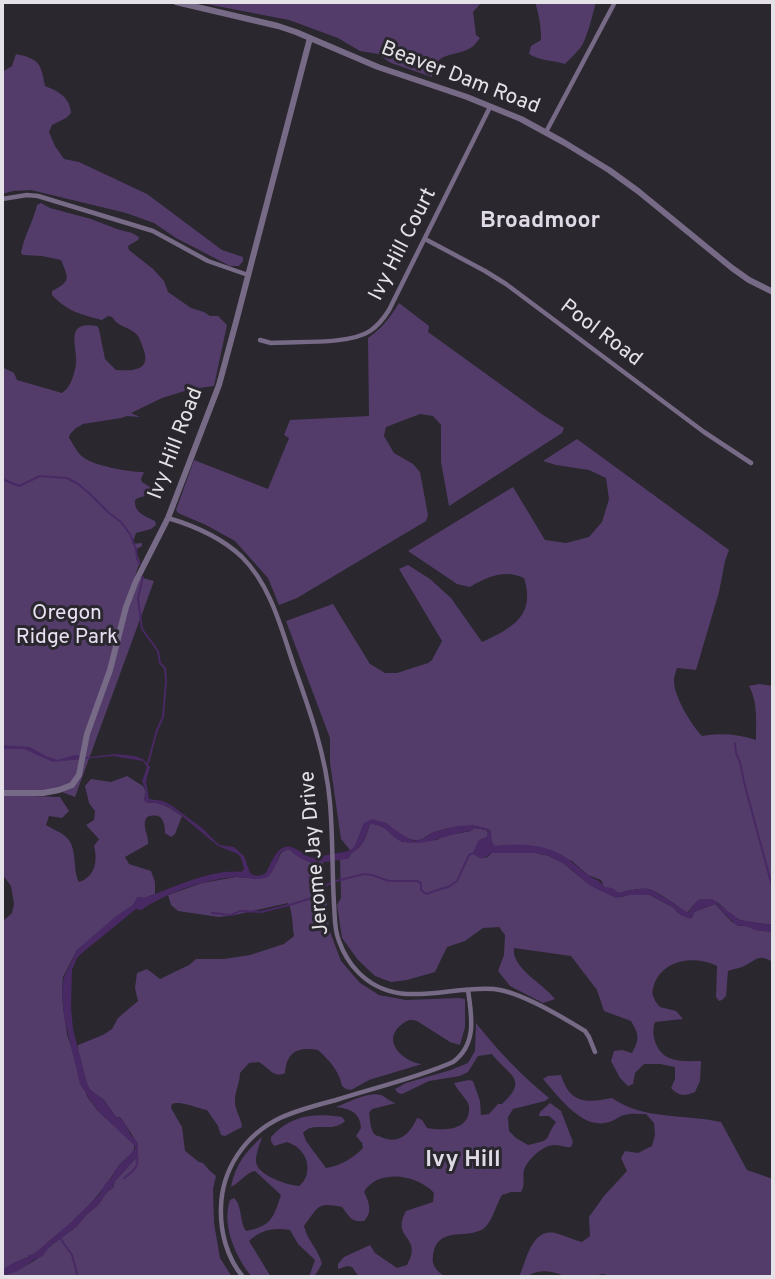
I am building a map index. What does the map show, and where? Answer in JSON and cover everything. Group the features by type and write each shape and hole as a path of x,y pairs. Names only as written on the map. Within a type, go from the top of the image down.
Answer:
{"street":[{"name":"Beaver Dam Road","path":"176,2 278,26 378,67 490,106 546,132 638,191 732,268 773,292"},
{"path":"546,132 615,2"},
{"name":"Ivy Hill Road","path":"2,793 43,793 66,788 76,781 79,775 87,734 110,670 136,581 168,518 219,385 310,38"},
{"name":"Ivy Hill Court","path":"260,340 273,343 338,340 360,336 377,325 389,310 490,106"},
{"path":"2,199 38,196 136,225 166,237 208,261 248,275"},
{"name":"Pool Road","path":"425,239 516,291 710,436 751,463"},
{"name":"Jerome Jay Drive","path":"168,518 204,531 230,547 253,569 269,596 325,765 330,804 333,897 338,938 348,960 365,979 387,990 411,995 494,989 520,996 585,1031 595,1052"},
{"path":"243,1277 226,1246 220,1215 225,1180 243,1147 265,1127 292,1113 453,1062 466,1049 471,1034 468,990"}],"green space":[{"path":"196,2 482,2 473,12 476,35 480,38 466,50 437,62 432,77 391,63 378,54 360,51 338,38 289,20"},
{"path":"535,2 596,2 583,43 565,64 529,54 531,46 541,40"},
{"path":"16,54 38,63 45,86 59,93 70,107 71,113 52,125 49,132 64,159 79,162 147,194 222,250 243,257 239,266 230,266 176,238 154,223 126,213 31,190 2,194 2,72 12,66"},
{"name":"Oregon Ridge Park","path":"41,203 139,237 128,246 129,250 153,269 164,281 168,292 191,308 210,316 218,316 227,325 214,386 191,389 162,398 131,413 140,417 127,416 83,424 70,434 69,438 77,451 88,460 112,468 144,472 142,482 153,489 154,493 137,498 135,504 138,511 155,521 156,525 136,533 132,544 142,543 142,546 135,550 140,561 135,576 154,581 75,797 54,789 2,791 2,367 14,373 17,380 62,393 70,384 75,368 76,331 86,325 97,326 99,329 105,359 116,370 139,368 145,361 145,356 137,335 112,317 108,316 102,320 81,314 69,309 52,295 52,291 67,278 61,260 21,253 37,205"},
{"path":"399,303 429,326 428,332 564,428 562,433 449,506 441,462 441,425 433,416 420,414 386,427 384,436 394,453 413,464 420,472 428,515 426,521 297,598 279,605 268,578 235,541 176,510 194,460 268,489 289,438 284,435 290,420 369,416 368,338 385,323"},
{"path":"577,439 729,550 696,670 677,668 674,678 684,710 702,736 743,736 756,740 755,705 749,686 773,686 773,925 738,919 712,900 698,900 687,913 648,889 619,893 604,887 601,880 588,875 572,861 527,845 494,846 491,831 486,828 461,826 411,840 386,823 364,823 354,849 350,850 341,839 330,763 330,738 286,621 333,604 370,664 385,673 397,673 428,663 442,641 399,569 408,565 430,579 451,598 482,642 512,626 524,611 527,602 524,578 503,574 470,587 457,584 408,551 513,487 545,540 566,543 589,537 602,522 609,499 606,478 589,470 543,461"},
{"path":"127,776 143,786 146,792 144,799 148,803 162,804 182,816 175,834 171,837 165,833 159,816 147,817 145,824 148,844 125,857 129,864 151,871 155,894 139,897 133,905 77,950 63,977 62,991 67,1034 87,1096 97,1110 134,1144 134,1150 72,1222 35,1253 10,1265 2,1273 2,922 12,913 14,904 11,886 2,874 2,795 60,797 69,811 62,818 49,816 46,825 70,841 79,882 89,876 94,868 94,846 99,839 86,825 94,820 95,811 89,803 85,786 91,779 111,782"},
{"path":"370,823 384,827 402,842 437,840 474,828 486,830 487,837 480,840 473,853 486,858 492,853 536,853 549,856 563,863 586,882 621,897 650,895 678,913 692,918 694,912 715,904 739,926 773,932 773,962 758,958 728,971 726,996 719,1001 716,997 717,966 691,960 666,968 655,982 653,996 660,1007 676,1011 683,1019 655,1022 654,1038 667,1057 679,1061 701,1061 700,1081 695,1092 680,1094 671,1088 675,1079 675,1067 644,1064 635,1073 633,1084 628,1086 620,1078 611,1061 614,1051 632,1053 638,1037 636,1030 631,1021 604,1011 597,990 571,956 514,948 514,955 523,969 555,999 543,1003 510,986 498,971 504,955 505,935 499,927 483,928 465,941 447,947 435,972 407,980 391,982 375,976 358,960 342,938 337,905 341,898 340,859 349,858 361,844"},
{"path":"288,849 308,861 323,861 329,929 341,961 360,983 379,995 406,1000 465,999 465,1027 460,1045 450,1042 417,1021 407,1021 395,1031 394,1044 402,1055 422,1064 369,1080 351,1090 342,1086 333,1066 318,1050 305,1049 295,1052 288,1060 285,1073 278,1075 259,1062 249,1063 240,1073 235,1099 242,1127 225,1136 221,1135 207,1110 172,1104 171,1108 182,1127 185,1151 216,1176 213,1189 214,1223 220,1258 232,1277 5,1277 35,1260 77,1226 113,1188 115,1181 136,1158 134,1138 121,1118 116,1117 104,1100 90,1090 78,1045 112,1029 118,1018 138,1001 135,988 137,973 147,969 160,979 196,959 250,955 284,944 294,936 288,903 219,917 178,911 171,905 168,895 202,883 236,877 261,879 277,862 281,853"},
{"path":"476,1023 511,1063 549,1098 513,1109 508,1117 509,1131 528,1145 545,1140 556,1122 549,1116 539,1116 550,1103 561,1111 573,1142 571,1147 552,1145 534,1155 524,1170 521,1192 502,1195 483,1229 440,1240 433,1263 438,1271 447,1277 359,1277 352,1267 338,1269 338,1264 344,1257 370,1245 375,1253 397,1268 407,1265 412,1248 404,1233 402,1220 406,1211 433,1202 434,1193 409,1178 388,1177 370,1184 364,1192 369,1211 364,1221 353,1220 342,1207 328,1205 319,1207 304,1226 322,1264 314,1277 309,1277 315,1260 298,1244 290,1230 278,1229 263,1232 249,1241 271,1277 252,1277 232,1241 227,1220 230,1200 234,1198 237,1202 246,1231 270,1220 281,1195 255,1171 231,1187 238,1165 251,1148 262,1137 257,1151 257,1165 266,1175 299,1186 306,1178 308,1167 302,1152 287,1142 274,1146 271,1141 271,1137 279,1130 295,1120 322,1115 342,1117 345,1121 334,1127 312,1127 303,1133 326,1168 346,1161 363,1148 356,1136 361,1128 359,1118 350,1110 336,1107 364,1096 381,1095 396,1103 372,1109 369,1113 374,1133 393,1140 403,1137 417,1118 422,1120 427,1128 448,1129 461,1125 466,1120 469,1106 454,1083 473,1081 480,1101 481,1115 489,1114 510,1096 515,1083 510,1072 492,1054 478,1056 468,1072 460,1076 429,1081 402,1094 395,1089 468,1063 475,1051"},
{"path":"561,1075 569,1092 580,1099 594,1101 612,1098 637,1110 721,1122 747,1170 773,1179 773,1277 615,1277 603,1274 563,1277 543,1271 519,1277 531,1247 540,1236 555,1233 582,1242 590,1236 589,1217 627,1171 621,1158 625,1151 638,1153 652,1146 655,1135 654,1123 646,1114 626,1114 599,1123 581,1117 543,1079"}],"shaded area":[{"path":"2,745 30,747 57,760 74,755 89,757 115,754 143,759 150,767 146,781 149,799 171,805 202,828 219,845 234,847 244,856 250,873 254,875 266,873 276,854 285,847 291,847 314,858 350,850 355,845 364,823 372,819 386,823 414,841 433,832 473,825 489,829 494,846 528,845 552,850 601,882 604,887 619,893 648,889 688,913 698,900 712,899 740,920 773,925 773,932 736,925 715,904 694,912 690,919 650,895 616,898 591,886 563,863 549,856 536,853 492,853 480,858 474,855 474,851 478,841 487,837 486,830 474,828 471,831 413,843 399,840 381,827 370,824 364,841 348,859 312,862 302,859 288,849 280,853 267,877 234,877 210,881 174,892 141,910 136,909 77,958 72,970 71,1007 73,1029 87,1084 90,1090 104,1100 116,1117 122,1119 138,1143 136,1158 115,1181 112,1189 77,1226 48,1248 43,1256 2,1277 4,1269 34,1254 70,1223 99,1195 115,1170 135,1149 97,1110 80,1084 64,1017 62,991 64,977 77,950 133,905 137,897 144,898 205,876 241,872 244,869 238,854 218,846 182,816 167,806 145,802 146,792 142,781 147,767 143,761 113,756 53,762 24,749 2,749"}],"waterway":[{"path":"2,479 19,486 40,476 67,478 78,484 121,522 130,534 140,564"},
{"path":"143,577 138,598 142,629 158,651 160,663 165,668 166,681 163,717 148,763"},
{"path":"735,743 773,890"},
{"path":"336,881 364,874 389,881 417,881 421,883 421,890 426,894 457,881 469,855 474,853"},
{"path":"309,877 317,879 321,886"},
{"path":"212,913 231,915 240,911 261,912 293,904 312,898 322,887 331,883"},
{"path":"124,1178 135,1168 137,1154"},
{"path":"60,1238 72,1255 78,1277"}],"district":[{"name":"Broadmoor","path":"540,222"},
{"name":"Ivy Hill","path":"463,1161"}]}
